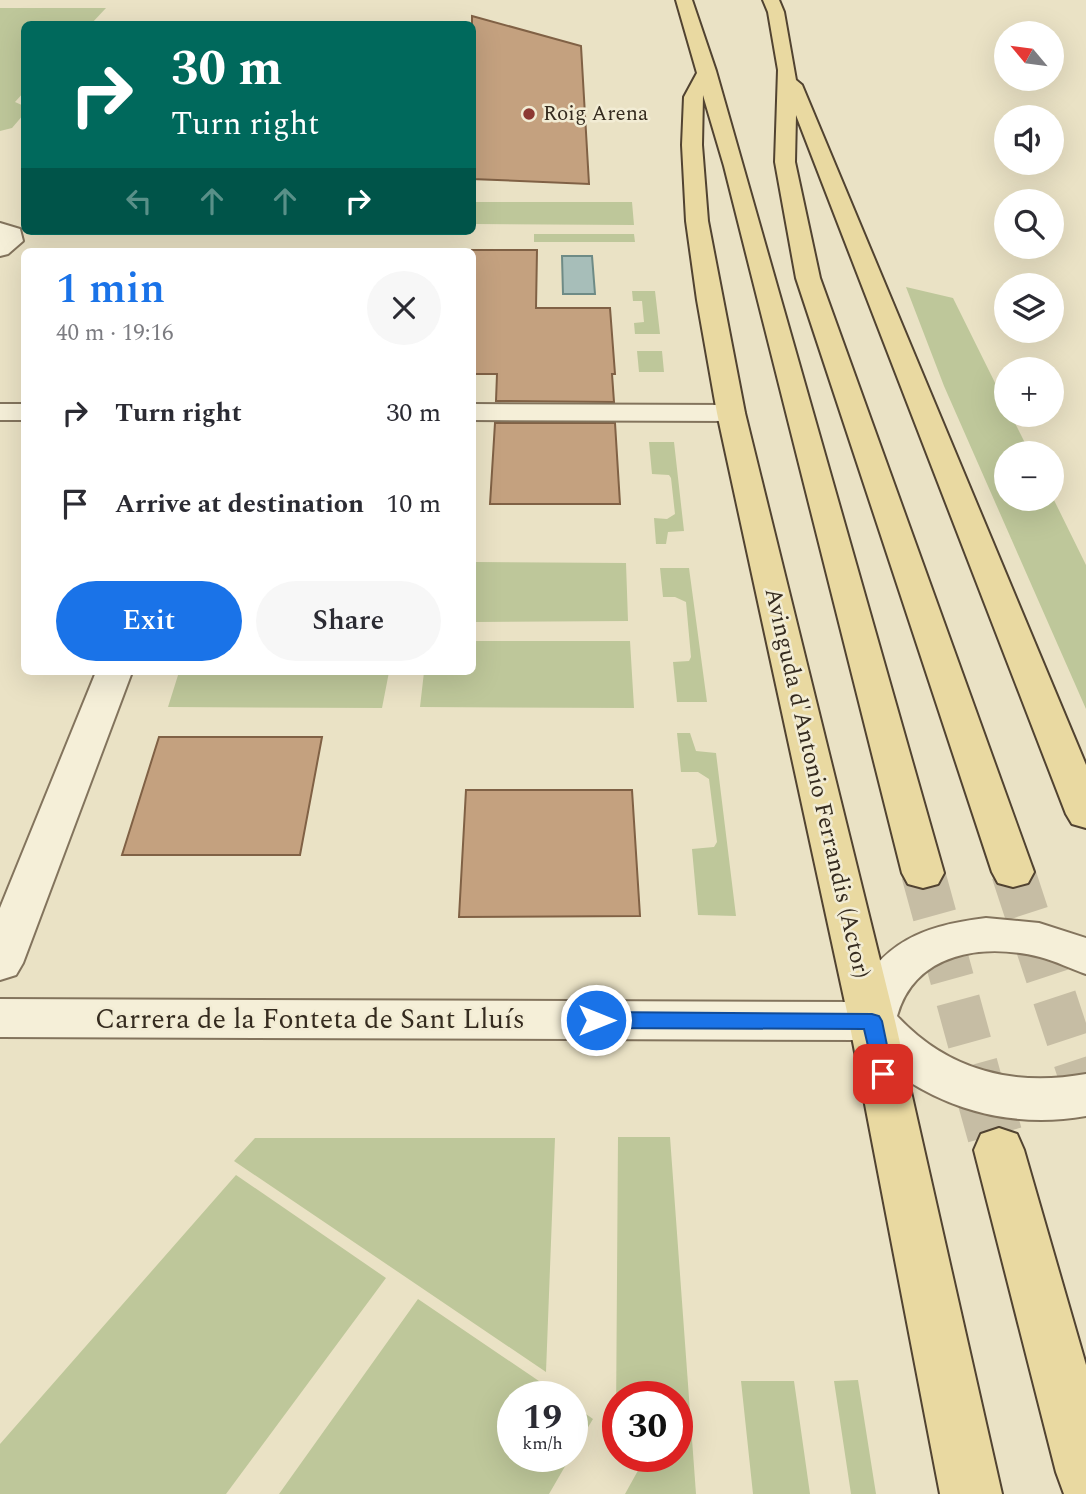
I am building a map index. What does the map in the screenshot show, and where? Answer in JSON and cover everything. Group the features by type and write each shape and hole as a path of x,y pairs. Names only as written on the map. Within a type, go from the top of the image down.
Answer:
{"main road":[{"path":"771,0 776,12 787,70 1083,797"},
{"path":"681,1 707,71 923,873"},
{"path":"787,70 785,162 808,278 1013,873"},
{"name":"Avinguda d'Antonio Ferrandis (Actor)","path":"707,71 693,97 692,157 697,221 731,413 872,1021 971,1494"},
{"path":"999,1150 1086,1472"}],"street":[{"path":"0,412 21,412"},
{"path":"476,412 731,413"},
{"path":"0,963 113,675"},
{"path":"1086,957 1044,942 1008,936 975,936 943,943 916,955 894,972 879,995 872,1021 899,1050 936,1074 978,1091 1023,1100 1066,1100 1086,1095"},
{"name":"Carrera de la Fonteta de Sant Lluís","path":"0,1018 872,1021"}],"green space":[{"path":"0,8 106,8 94,21 21,21 21,95 15,102 21,105 21,118 12,128 0,131"},
{"path":"476,202 632,202 634,225 476,224"},
{"path":"534,234 634,234 635,242 534,242"},
{"path":"906,287 953,298 994,381 994,427 1017,427 1024,441 994,441 994,500 944,386"},
{"path":"632,291 655,291 660,334 635,334 634,323 644,322 642,301 633,301"},
{"path":"637,351 662,351 664,372 639,372"},
{"path":"649,442 674,442 684,531 668,532 666,544 656,544 654,518 667,519 675,514 671,478 669,475 652,474"},
{"path":"999,511 1059,511 1086,565 1086,709"},
{"path":"476,562 626,563 628,621 476,622"},
{"path":"660,568 689,568 707,702 677,702 673,662 689,661 691,657 686,602 675,597 663,597"},
{"path":"476,641 630,641 634,708 420,707 424,675 476,675"},
{"path":"178,675 388,675 382,708 168,707"},
{"path":"677,733 690,733 696,751 716,753 736,916 698,915 692,849 714,847 717,842 709,779 698,772 681,772"},
{"path":"618,1137 670,1137 688,1381 616,1381"},
{"path":"255,1138 555,1138 546,1372 234,1161"},
{"path":"236,1175 386,1278 226,1494 0,1494 0,1444"},
{"path":"418,1299 539,1381 497,1381 497,1472 562,1472 549,1494 279,1494"},
{"path":"858,1380 876,1494 851,1494 834,1381"},
{"path":"741,1381 794,1381 810,1494 753,1494"},
{"path":"693,1453 696,1494 625,1494 637,1472 693,1472"}],"water":[{"path":"562,256 592,256 595,294 563,294"}],"building":[{"name":"Roig Arena","path":"472,16 581,46 589,184 476,179 476,21 472,21"},
{"path":"476,250 537,250 536,308 610,308 615,374 612,374 614,402 496,401 497,374 476,374"},
{"path":"495,423 615,423 620,504 490,504"},
{"path":"159,737 322,737 300,855 122,855"},
{"path":"466,790 632,790 640,916 459,917"}],"tunnel":[{"path":"1013,872 1083,1084"},
{"path":"923,873 981,1084"},
{"path":"980,1082 999,1150"},
{"path":"1083,1082 1086,1092"}],"place":[{"name":"Roig Arena","path":"529,114"}],"route":[{"path":"596,1020 872,1021 883,1074"}]}
